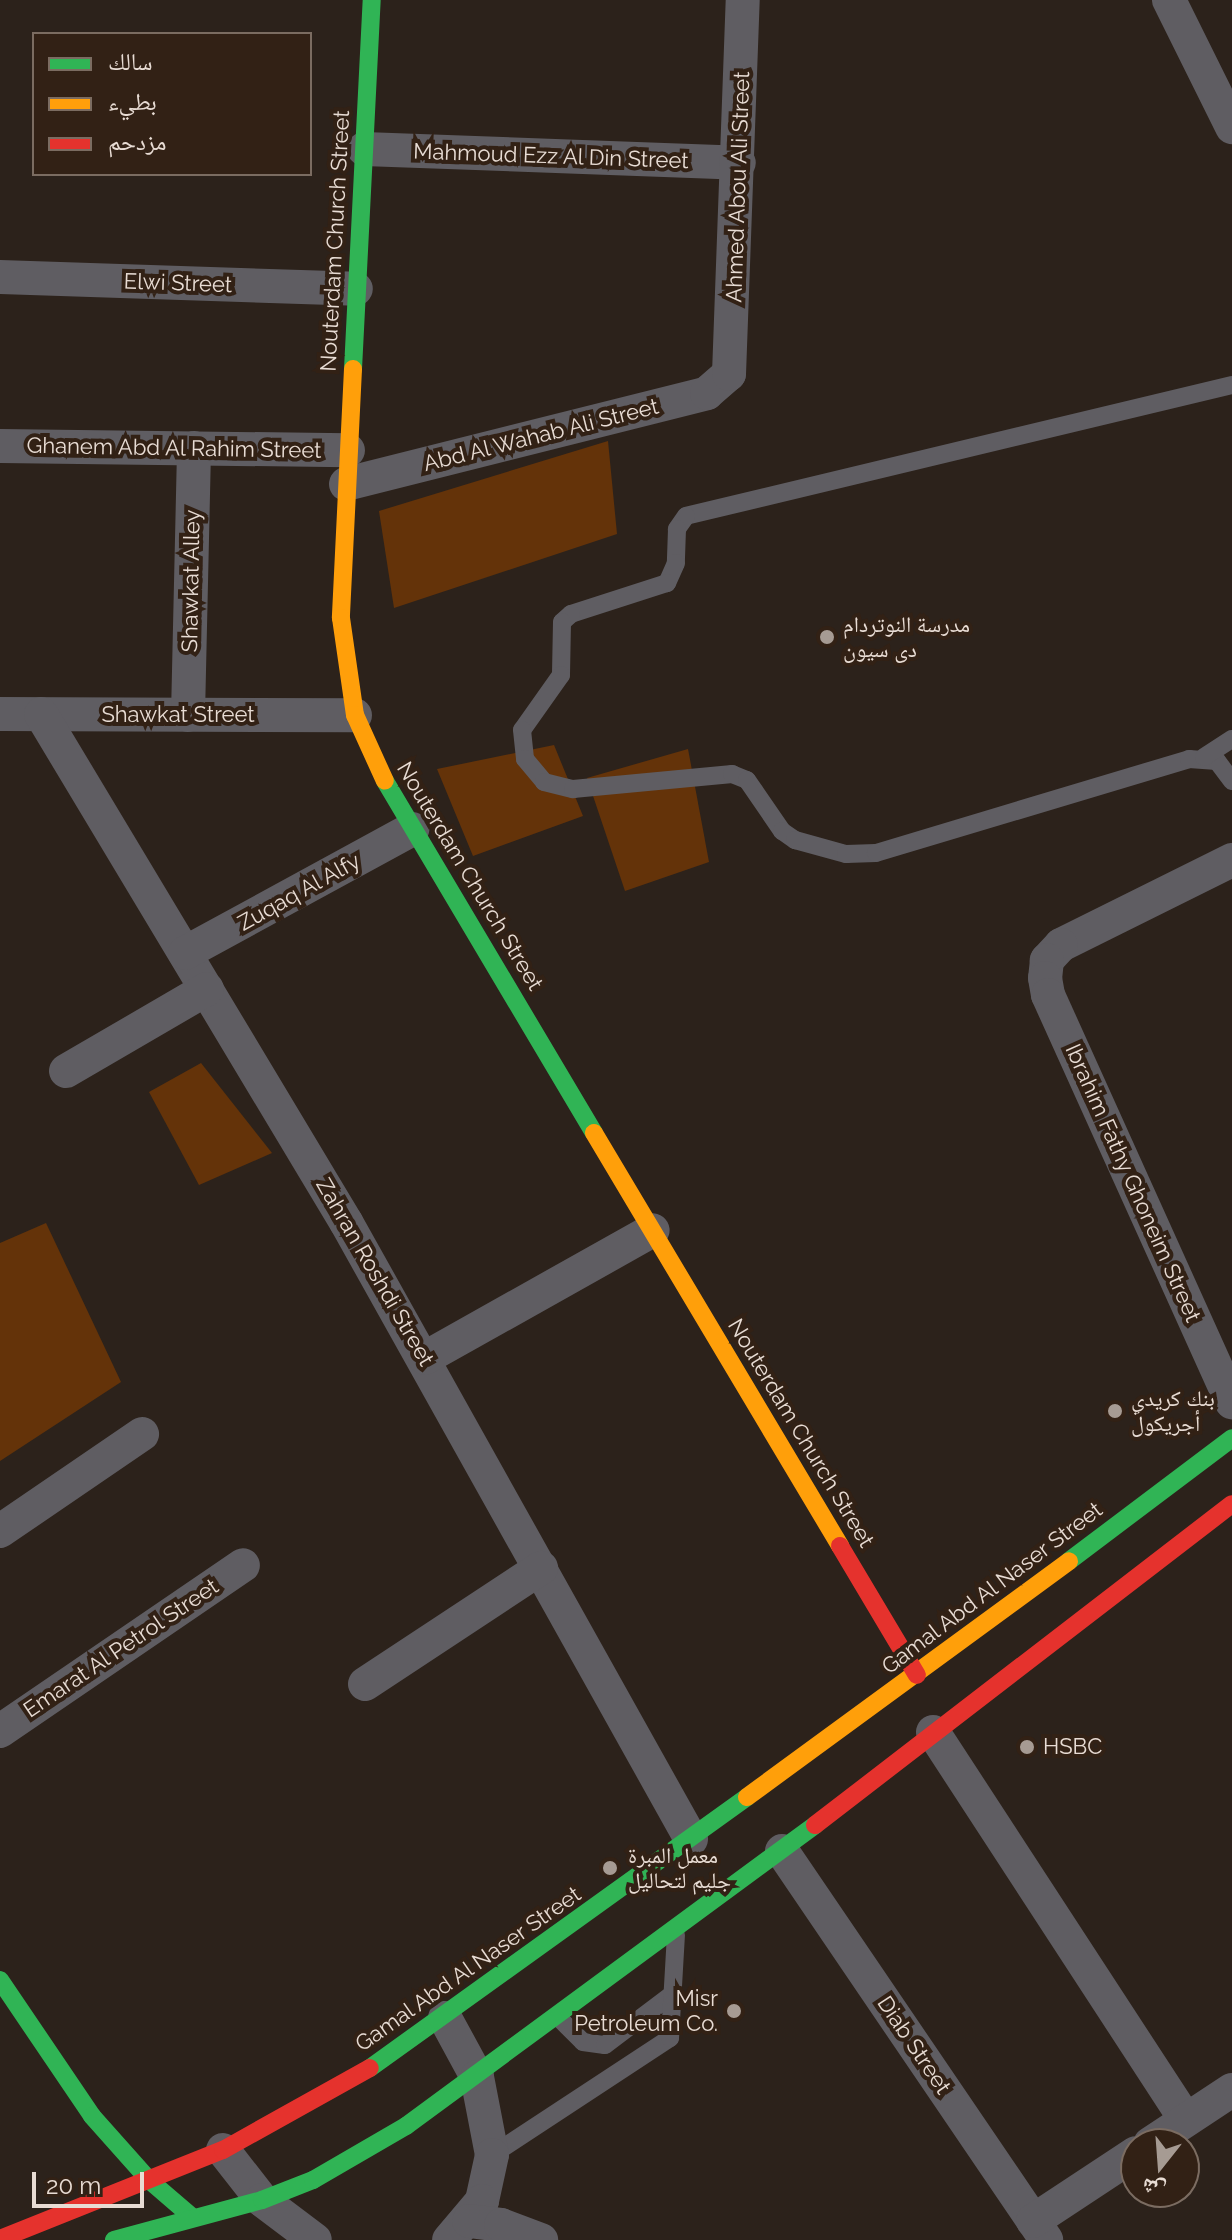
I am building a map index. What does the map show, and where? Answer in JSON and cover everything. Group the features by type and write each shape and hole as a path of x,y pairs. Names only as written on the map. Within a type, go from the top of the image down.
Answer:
{"main road":[{"name":"Nouterdam Church Street","path":"372,0 341,618 355,715 412,829 917,1675"},
{"name":"Gamal Abd Al Naser Street","path":"0,2239 223,2150 322,2098 445,2018 917,1675 1232,1438"},
{"path":"114,2240 262,2200 357,2158 477,2077 782,1851 1232,1504"},
{"path":"0,1980 71,2089 149,2180 192,2217"}],"street":[{"name":"Ahmed Abou Ali Street","path":"729,374 743,0"},
{"path":"1169,0 1232,127"},
{"name":"Mahmoud Ezz Al Din Street","path":"364,149 739,163"},
{"name":"Elwi Street","path":"0,277 356,289"},
{"name":"Abd Al Wahab Ali Street","path":"346,484 707,393 729,374"},
{"name":"Ghanem Abd Al Rahim Street","path":"0,446 348,450"},
{"name":"Shawkat Alley","path":"188,715 194,448"},
{"name":"Shawkat Street","path":"0,714 355,715"},
{"name":"Zahran Roshdi Street","path":"41,714 425,1358 691,1839"},
{"name":"Zuqaq Al Alfy","path":"185,953 412,829"},
{"name":"Ibrahim Fathy Ghoneim Street","path":"1232,860 1061,945 1047,960 1048,995 1232,1402"},
{"path":"66,1071 207,989"},
{"path":"425,1358 653,1230"},
{"path":"0,1531 142,1434"},
{"name":"Emarat Al Petrol Street","path":"0,1731 243,1565"},
{"path":"365,1684 541,1568"},
{"path":"933,1732 1186,2120"},
{"name":"Diab Street","path":"782,1851 1040,2230"},
{"path":"445,2018 477,2077 492,2155 482,2201 459,2231"},
{"path":"1174,2128 1232,2090"},
{"path":"223,2150 262,2200 306,2237"},
{"path":"1040,2230 1120,2166"},
{"path":"459,2231 501,2225 541,2240"}],"lane":[{"path":"1232,385 686,516 677,529 676,563 667,583 571,614 562,622 561,675 522,730 525,759 544,782 573,789 732,774 747,780 782,831 795,840 846,854 876,853 1204,757 1232,739"},
{"path":"1204,757 1217,761 1232,781"},
{"path":"492,2155 663,2046 673,2027 676,1930"},
{"path":"558,2017 583,2042 605,2045 674,1993"}],"shaded area":[{"path":"608,441 617,534 394,608 379,511"},
{"path":"554,745 583,816 473,856 437,769"},
{"path":"688,749 709,862 625,891 587,778"},
{"path":"201,1063 272,1153 199,1185 149,1092"},
{"path":"46,1223 121,1382 0,1461 0,1243"}],"traffic: fast":[{"path":"353,369 372,0"},
{"path":"385,781 594,1133"},
{"path":"1069,1561 1232,1438"},
{"path":"370,2068 747,1797"},
{"path":"114,2240 262,2200 313,2180 406,2126 815,1825"},
{"path":"0,1980 92,2116 149,2180 192,2217"}],"traffic: slow":[{"path":"353,369 341,618 355,715 385,781"},
{"path":"594,1133 840,1546"},
{"path":"747,1797 1069,1561"}],"traffic: jam":[{"path":"815,1825 1232,1504"},
{"path":"840,1546 917,1675"},
{"path":"0,2239 223,2150 370,2068"}],"place":[{"name":"مدرسة النوتردام دى سيون","path":"827,637"},
{"name":"بنك كريدي أجريكول","path":"1115,1411"},
{"name":"HSBC","path":"1027,1747"},
{"name":"معمل المبرة جليم لتحاليل","path":"610,1868"},
{"name":"Misr Petroleum Co.","path":"734,2011"}]}
